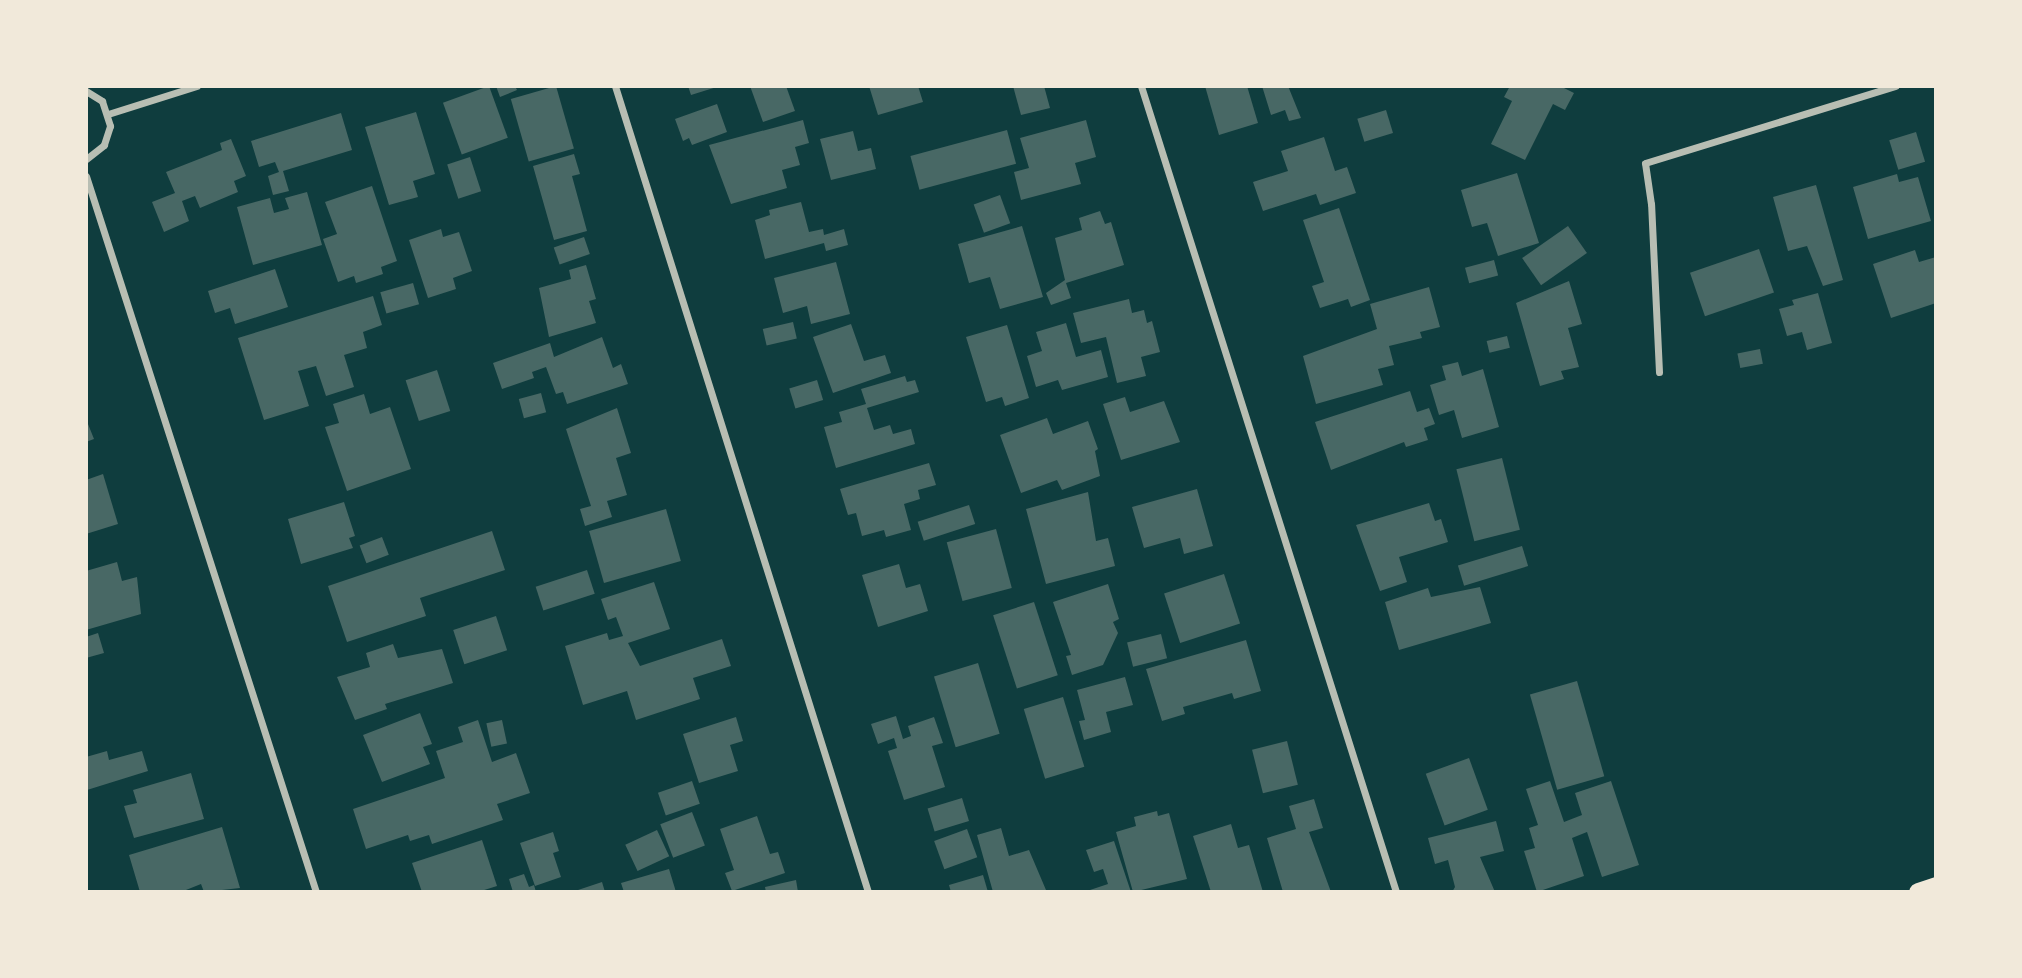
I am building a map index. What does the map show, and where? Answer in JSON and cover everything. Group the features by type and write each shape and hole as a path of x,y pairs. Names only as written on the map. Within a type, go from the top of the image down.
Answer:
{"highway":[{"path":"1917,892 1936,886"}],"street":[{"path":"108,114 197,86"},
{"path":"615,86 868,892"},
{"path":"1141,86 1396,892"},
{"path":"1659,372 1651,204 1645,163 1895,86"},
{"path":"86,91 102,102 110,126 104,145 86,159"},
{"path":"86,176 316,892"}],"building":[{"path":"489,86 508,138 462,154 443,103"},
{"path":"496,86 515,86 517,90 500,97"},
{"path":"556,86 574,148 529,161 511,99"},
{"path":"688,86 720,86 691,95"},
{"path":"750,86 786,86 795,111 763,122"},
{"path":"869,86 918,86 923,102 878,115"},
{"path":"1013,86 1044,86 1050,108 1021,115"},
{"path":"1205,86 1247,86 1258,123 1219,135"},
{"path":"1262,86 1288,86 1301,118 1289,121 1285,110 1271,115"},
{"path":"1510,86 1560,86 1574,93 1565,110 1553,104 1525,160 1491,144 1512,101 1504,97"},
{"path":"717,104 727,132 692,145 689,138 683,141 675,119"},
{"path":"1386,110 1393,133 1364,142 1357,119"},
{"path":"416,112 435,174 413,181 418,197 389,205 365,127"},
{"path":"341,113 352,150 283,171 289,191 273,195 268,176 279,172 275,162 259,167 251,141"},
{"path":"803,120 809,143 795,147 800,165 782,170 787,188 731,204 709,145"},
{"path":"1086,120 1096,157 1075,163 1081,184 1021,200 1014,172 1029,168 1020,138"},
{"path":"1007,130 1016,164 919,190 910,156"},
{"path":"853,131 858,151 871,148 876,169 831,180 820,139"},
{"path":"1916,132 1925,162 1898,170 1889,140"},
{"path":"1324,137 1335,171 1347,167 1356,193 1320,205 1316,194 1263,211 1253,182 1288,171 1281,151"},
{"path":"231,139 246,176 234,181 238,192 200,208 195,196 182,201 189,221 164,232 152,202 175,193 166,172 222,150 220,143"},
{"path":"574,154 580,174 572,176 587,231 554,240 533,166"},
{"path":"470,157 481,191 458,199 447,164"},
{"path":"1517,173 1539,243 1498,256 1487,223 1472,227 1461,190"},
{"path":"1897,174 1899,182 1918,177 1931,221 1868,239 1853,187"},
{"path":"1816,185 1843,280 1823,286 1807,246 1788,251 1773,197"},
{"path":"372,186 397,261 381,267 383,274 356,283 354,276 338,282 323,239 337,234 325,202"},
{"path":"307,192 322,245 253,265 237,207 270,198 274,213 289,209 285,198"},
{"path":"1000,195 1010,223 984,233 974,205"},
{"path":"801,202 809,232 823,229 824,235 844,229 848,245 826,251 824,243 765,259 755,220 770,215 769,210"},
{"path":"1339,208 1370,300 1351,307 1348,299 1320,308 1312,286 1324,282 1303,220"},
{"path":"1100,211 1105,224 1111,222 1124,265 1066,283 1071,298 1051,305 1046,293 1065,280 1055,238 1082,230 1079,218"},
{"path":"1022,226 1043,297 1000,309 990,277 969,283 958,244"},
{"path":"1568,226 1587,253 1541,285 1522,258"},
{"path":"441,229 443,237 459,232 472,271 453,278 456,289 428,298 409,240"},
{"path":"584,237 590,254 560,264 554,247"},
{"path":"1759,249 1774,292 1705,316 1690,273"},
{"path":"1915,250 1919,262 1936,257 1936,303 1891,318 1873,264"},
{"path":"1494,260 1498,275 1469,283 1465,268"},
{"path":"836,262 850,314 811,324 807,306 783,313 774,278"},
{"path":"586,265 596,299 589,301 596,323 549,337 539,288 571,279 569,270"},
{"path":"275,269 288,307 235,324 230,308 215,313 208,291"},
{"path":"1569,281 1582,324 1568,328 1579,367 1561,371 1564,379 1540,386 1516,303"},
{"path":"413,283 419,304 386,314 380,292"},
{"path":"1429,287 1440,327 1420,332 1422,338 1389,346 1394,365 1378,369 1383,385 1316,404 1303,356 1377,329 1370,304"},
{"path":"1818,293 1832,343 1807,350 1802,332 1787,336 1779,309 1794,305 1792,300"},
{"path":"373,296 382,325 363,332 367,348 344,355 354,387 326,396 316,366 298,371 309,406 264,420 238,338"},
{"path":"1129,299 1132,313 1144,310 1147,323 1152,321 1160,352 1141,357 1146,376 1117,383 1106,337 1081,343 1073,313"},
{"path":"793,322 797,339 767,346 763,329"},
{"path":"1066,323 1076,357 1101,350 1108,377 1062,390 1058,380 1036,387 1027,356 1042,351 1036,332"},
{"path":"851,324 864,361 885,355 891,373 833,393 813,337"},
{"path":"1007,325 1029,398 1005,406 1002,397 986,402 966,337"},
{"path":"1507,336 1510,348 1490,353 1487,341"},
{"path":"602,337 613,368 621,364 628,384 567,404 563,392 556,394 546,367 532,372 534,378 502,389 493,363 550,343 554,357"},
{"path":"1760,349 1763,364 1740,368 1737,353"},
{"path":"1458,362 1462,376 1483,369 1499,427 1462,438 1454,410 1439,415 1430,385 1446,380 1442,366"},
{"path":"437,370 450,411 419,421 406,380"},
{"path":"905,376 907,382 915,380 919,392 867,408 874,430 890,425 893,434 911,429 915,444 836,468 824,427 842,422 839,412 866,404 861,389"},
{"path":"817,380 823,400 795,409 789,388"},
{"path":"1410,391 1417,412 1429,408 1435,424 1424,428 1428,440 1406,447 1404,442 1331,470 1315,422"},
{"path":"541,393 546,412 524,418 519,399"},
{"path":"364,394 370,414 390,407 411,469 347,491 325,427 339,423 333,404"},
{"path":"1125,397 1130,412 1164,401 1180,442 1121,460 1103,404"},
{"path":"617,408 631,453 616,458 627,495 607,501 612,517 585,526 580,509 591,506 566,429"},
{"path":"1047,418 1053,434 1088,421 1098,449 1095,451 1100,476 1062,490 1057,480 1021,493 1000,435"},
{"path":"86,419 94,439 86,442"},
{"path":"1502,458 1520,530 1474,541 1456,469"},
{"path":"929,463 936,485 918,490 920,499 904,504 911,530 886,537 884,530 862,536 856,513 848,515 840,489"},
{"path":"103,474 118,524 86,534 86,480"},
{"path":"1197,489 1213,546 1184,554 1180,538 1144,548 1132,507"},
{"path":"1088,492 1096,541 1108,538 1115,566 1046,584 1026,509"},
{"path":"344,502 355,536 349,538 353,548 301,564 288,519"},
{"path":"1429,503 1435,521 1441,519 1448,542 1399,557 1407,582 1380,591 1356,525"},
{"path":"969,505 975,524 924,541 918,522"},
{"path":"666,509 681,561 604,583 589,531"},
{"path":"996,529 1012,588 963,601 947,542"},
{"path":"492,531 505,570 420,598 426,616 347,642 328,586"},
{"path":"382,537 389,555 366,563 360,546"},
{"path":"1522,546 1528,566 1464,586 1458,566"},
{"path":"117,562 122,581 137,577 141,614 86,630 86,571"},
{"path":"899,564 906,588 920,584 928,611 878,627 862,575"},
{"path":"587,570 595,594 543,610 536,587"},
{"path":"1224,574 1240,623 1180,643 1164,593"},
{"path":"654,582 670,629 628,643 640,666 722,639 731,666 693,678 700,699 636,720 627,691 583,705 565,646 607,633 609,640 623,636 616,617 608,620 601,599"},
{"path":"1108,584 1119,619 1113,622 1118,633 1103,665 1072,675 1066,656 1071,655 1053,602"},
{"path":"1480,587 1491,623 1399,650 1385,602 1428,588 1431,597"},
{"path":"1034,602 1058,675 1017,689 993,615"},
{"path":"496,616 507,650 464,664 453,630"},
{"path":"98,633 104,653 86,658 86,637"},
{"path":"1161,634 1167,658 1133,667 1127,642"},
{"path":"1246,640 1261,691 1234,699 1232,693 1183,707 1185,714 1162,721 1146,669"},
{"path":"393,644 398,658 442,649 453,683 385,704 387,709 355,720 337,677 370,667 366,653"},
{"path":"978,663 1000,734 956,747 934,676"},
{"path":"1125,677 1133,705 1106,712 1111,732 1084,740 1079,721 1085,720 1077,690"},
{"path":"1577,681 1604,776 1557,790 1530,695"},
{"path":"1063,697 1084,767 1045,779 1024,709"},
{"path":"420,713 432,744 423,747 430,764 382,782 363,735"},
{"path":"896,716 903,739 911,736 908,726 934,717 943,743 932,746 945,787 904,800 888,751 897,748 894,738 878,744 871,724"},
{"path":"736,717 743,741 730,745 738,771 699,783 683,734"},
{"path":"478,720 492,762 516,753 530,793 497,804 503,820 432,844 429,835 410,841 408,835 366,849 353,809 445,778 436,751 463,742 458,727"},
{"path":"502,720 507,743 491,747 486,723"},
{"path":"1287,741 1298,785 1263,793 1252,750"},
{"path":"107,751 109,760 142,751 148,771 87,790 86,757"},
{"path":"1469,758 1488,810 1445,825 1426,774"},
{"path":"191,773 204,819 134,838 124,806 137,803 133,790"},
{"path":"692,781 700,804 666,815 658,793"},
{"path":"1550,781 1564,822 1582,815 1575,793 1611,781 1639,865 1602,877 1587,832 1572,838 1584,876 1537,892 1524,851 1535,848 1529,828 1538,825 1526,789"},
{"path":"962,798 969,821 935,831 928,809"},
{"path":"1314,799 1323,828 1309,832 1331,892 1283,892 1267,838 1296,829 1289,806"},
{"path":"1157,811 1158,816 1169,813 1187,879 1133,892 1116,832 1136,826 1134,817"},
{"path":"692,812 705,846 673,858 660,824"},
{"path":"757,816 770,854 778,852 785,873 732,891 725,873 734,870 720,829"},
{"path":"1496,821 1504,851 1480,857 1495,892 1452,892 1455,887 1448,860 1435,864 1428,838"},
{"path":"1231,824 1238,848 1249,845 1263,892 1211,892 1193,836"},
{"path":"222,827 240,888 204,892 201,884 181,892 140,892 129,855"},
{"path":"1001,828 1009,856 1029,850 1046,890 993,892 977,835"},
{"path":"967,829 977,857 944,869 934,841"},
{"path":"657,830 669,856 638,871 625,845"},
{"path":"553,832 559,851 553,853 561,877 535,886 520,843"},
{"path":"482,840 497,886 478,892 422,892 412,863"},
{"path":"1114,841 1131,892 1084,892 1108,884 1103,869 1094,872 1086,850"},
{"path":"669,869 676,892 624,892 621,883"},
{"path":"524,874 529,887 534,885 536,892 513,892 509,879"},
{"path":"983,875 988,892 951,892 949,885"},
{"path":"796,880 798,892 766,892 765,887"},
{"path":"602,882 605,892 572,892"}]}
